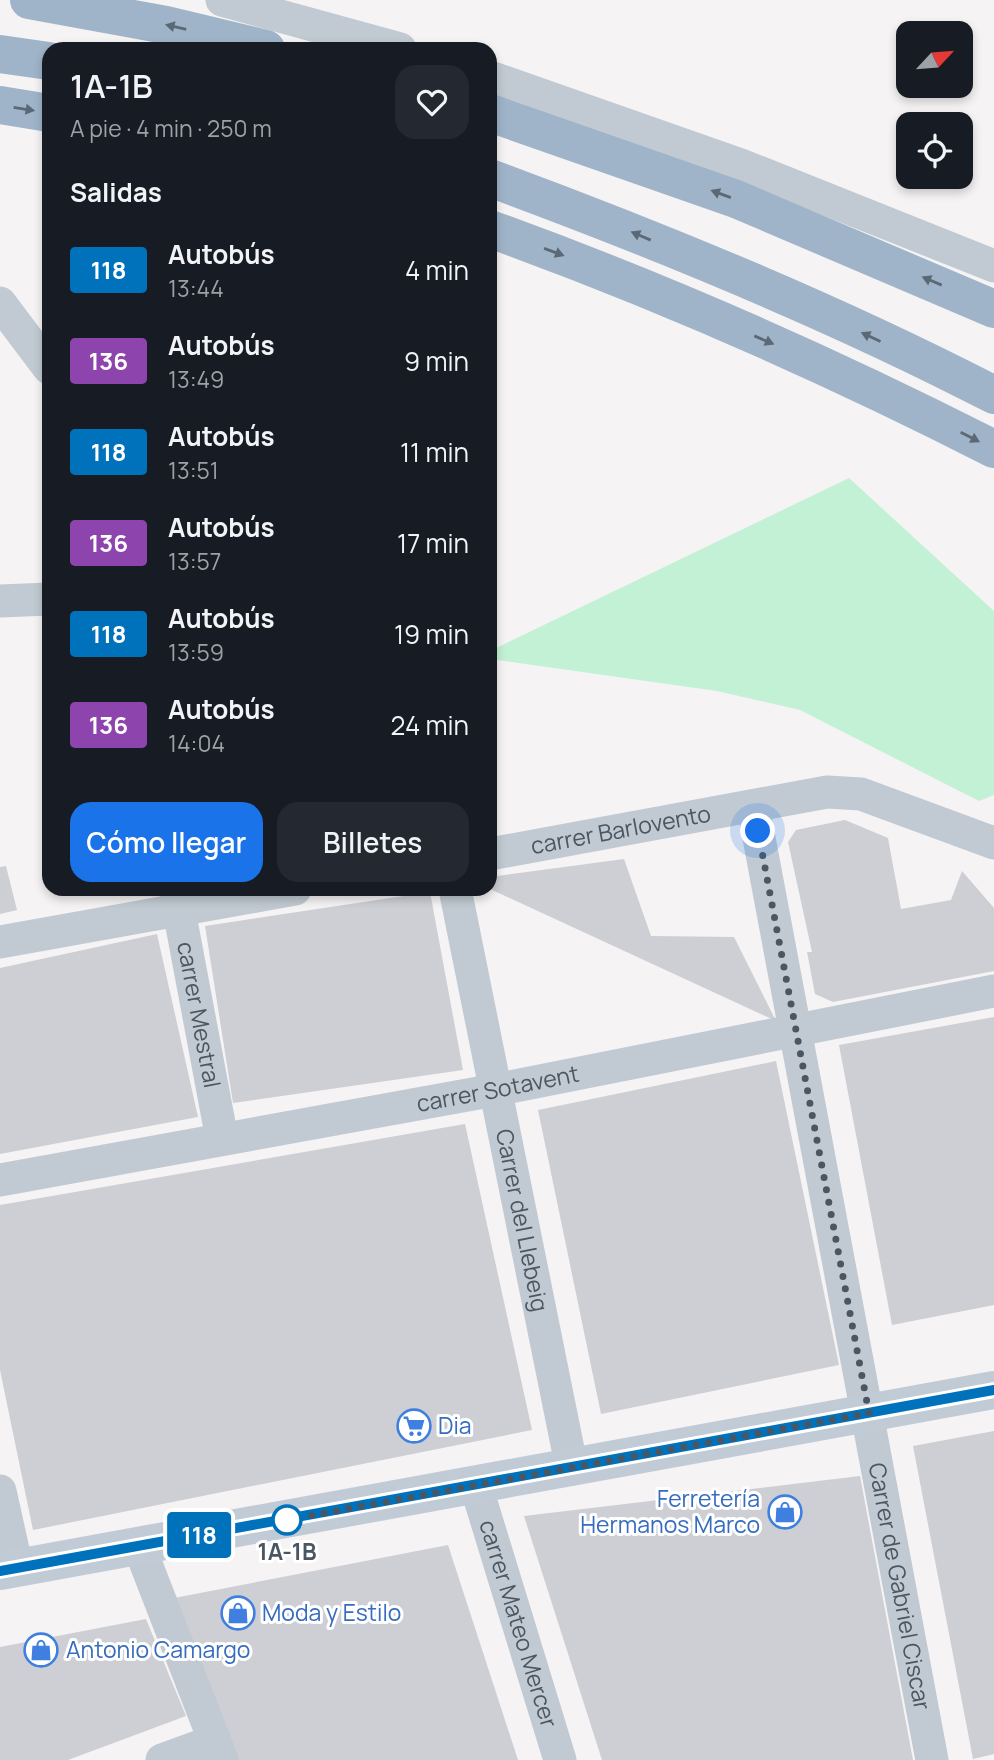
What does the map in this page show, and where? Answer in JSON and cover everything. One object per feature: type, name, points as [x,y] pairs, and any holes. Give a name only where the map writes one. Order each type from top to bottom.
[{"type":"highway","points":[[29,0],[166,25],[237,42]]},
{"type":"highway","points":[[0,54],[42,60]]},
{"type":"highway","points":[[0,105],[42,112]]},
{"type":"highway","points":[[497,115],[736,199],[994,309]]},
{"type":"highway","points":[[497,181],[599,218],[776,293],[994,394]]},
{"type":"highway","points":[[497,231],[594,266],[801,356],[994,449]]},
{"type":"main road","points":[[8,1569],[572,1469],[994,1390]]},
{"type":"street","points":[[222,0],[375,42]]},
{"type":"street","points":[[497,79],[741,165],[994,266]]},
{"type":"street","points":[[0,303],[42,359]]},
{"type":"street","points":[[0,601],[42,599]]},
{"type":"street","name":"carrer Barlovento","points":[[497,853],[827,792],[861,794],[994,843]]},
{"type":"street","name":"Carrer de Gabriel Ciscar","points":[[753,806],[932,1760]]},
{"type":"street","points":[[0,942],[177,900],[220,896]]},
{"type":"street","name":"Carrer del Llebeig","points":[[456,896],[572,1469]]},
{"type":"street","name":"carrer Mestral","points":[[177,900],[222,1139]]},
{"type":"street","name":"carrer Sotavent","points":[[0,1180],[495,1090],[994,991]]},
{"type":"street","name":"carrer Mateo Mercer","points":[[476,1486],[560,1760]]},
{"type":"street","points":[[0,1491],[8,1569]]},
{"type":"street","points":[[139,1546],[218,1750],[162,1760]]},
{"type":"green space","points":[[849,478],[994,611],[994,795],[979,801],[800,710],[717,691],[497,660],[497,648]]},
{"type":"building","points":[[845,820],[888,838],[901,909],[951,900],[962,871],[994,908],[994,971],[833,1002],[815,994],[807,952],[812,952],[788,842],[796,830]]},
{"type":"building","points":[[624,859],[651,936],[734,937],[776,1021],[497,892],[497,876]]},
{"type":"building","points":[[6,866],[17,910],[0,914],[0,867]]},
{"type":"building","points":[[404,896],[431,896],[463,1070],[233,1103],[205,926]]},
{"type":"building","points":[[157,934],[198,1117],[0,1154],[0,968]]},
{"type":"building","points":[[994,1017],[994,1305],[892,1325],[839,1045]]},
{"type":"building","points":[[776,1061],[839,1365],[601,1414],[538,1110]]},
{"type":"building","points":[[465,1124],[532,1430],[33,1530],[0,1370],[0,1205]]},
{"type":"building","points":[[994,1431],[994,1754],[973,1759],[913,1446]]},
{"type":"building","points":[[860,1476],[913,1760],[602,1760],[524,1516]]},
{"type":"building","points":[[448,1545],[518,1760],[234,1760],[169,1599]]},
{"type":"building","points":[[146,1619],[186,1716],[68,1760],[0,1760],[0,1647]]},
{"type":"bus line","name":"118","points":[[0,1571],[994,1390]]},
{"type":"place","name":"Dia","points":[[414,1426]]},
{"type":"place","name":"Ferretería Hermanos Marco","points":[[785,1512]]},
{"type":"place","name":"1A-1B","points":[[287,1520]]},
{"type":"place","name":"Moda y Estilo","points":[[238,1613]]},
{"type":"place","name":"Antonio Camargo","points":[[41,1650]]},
{"type":"route","points":[[287,1520],[869,1413],[758,831]]}]
